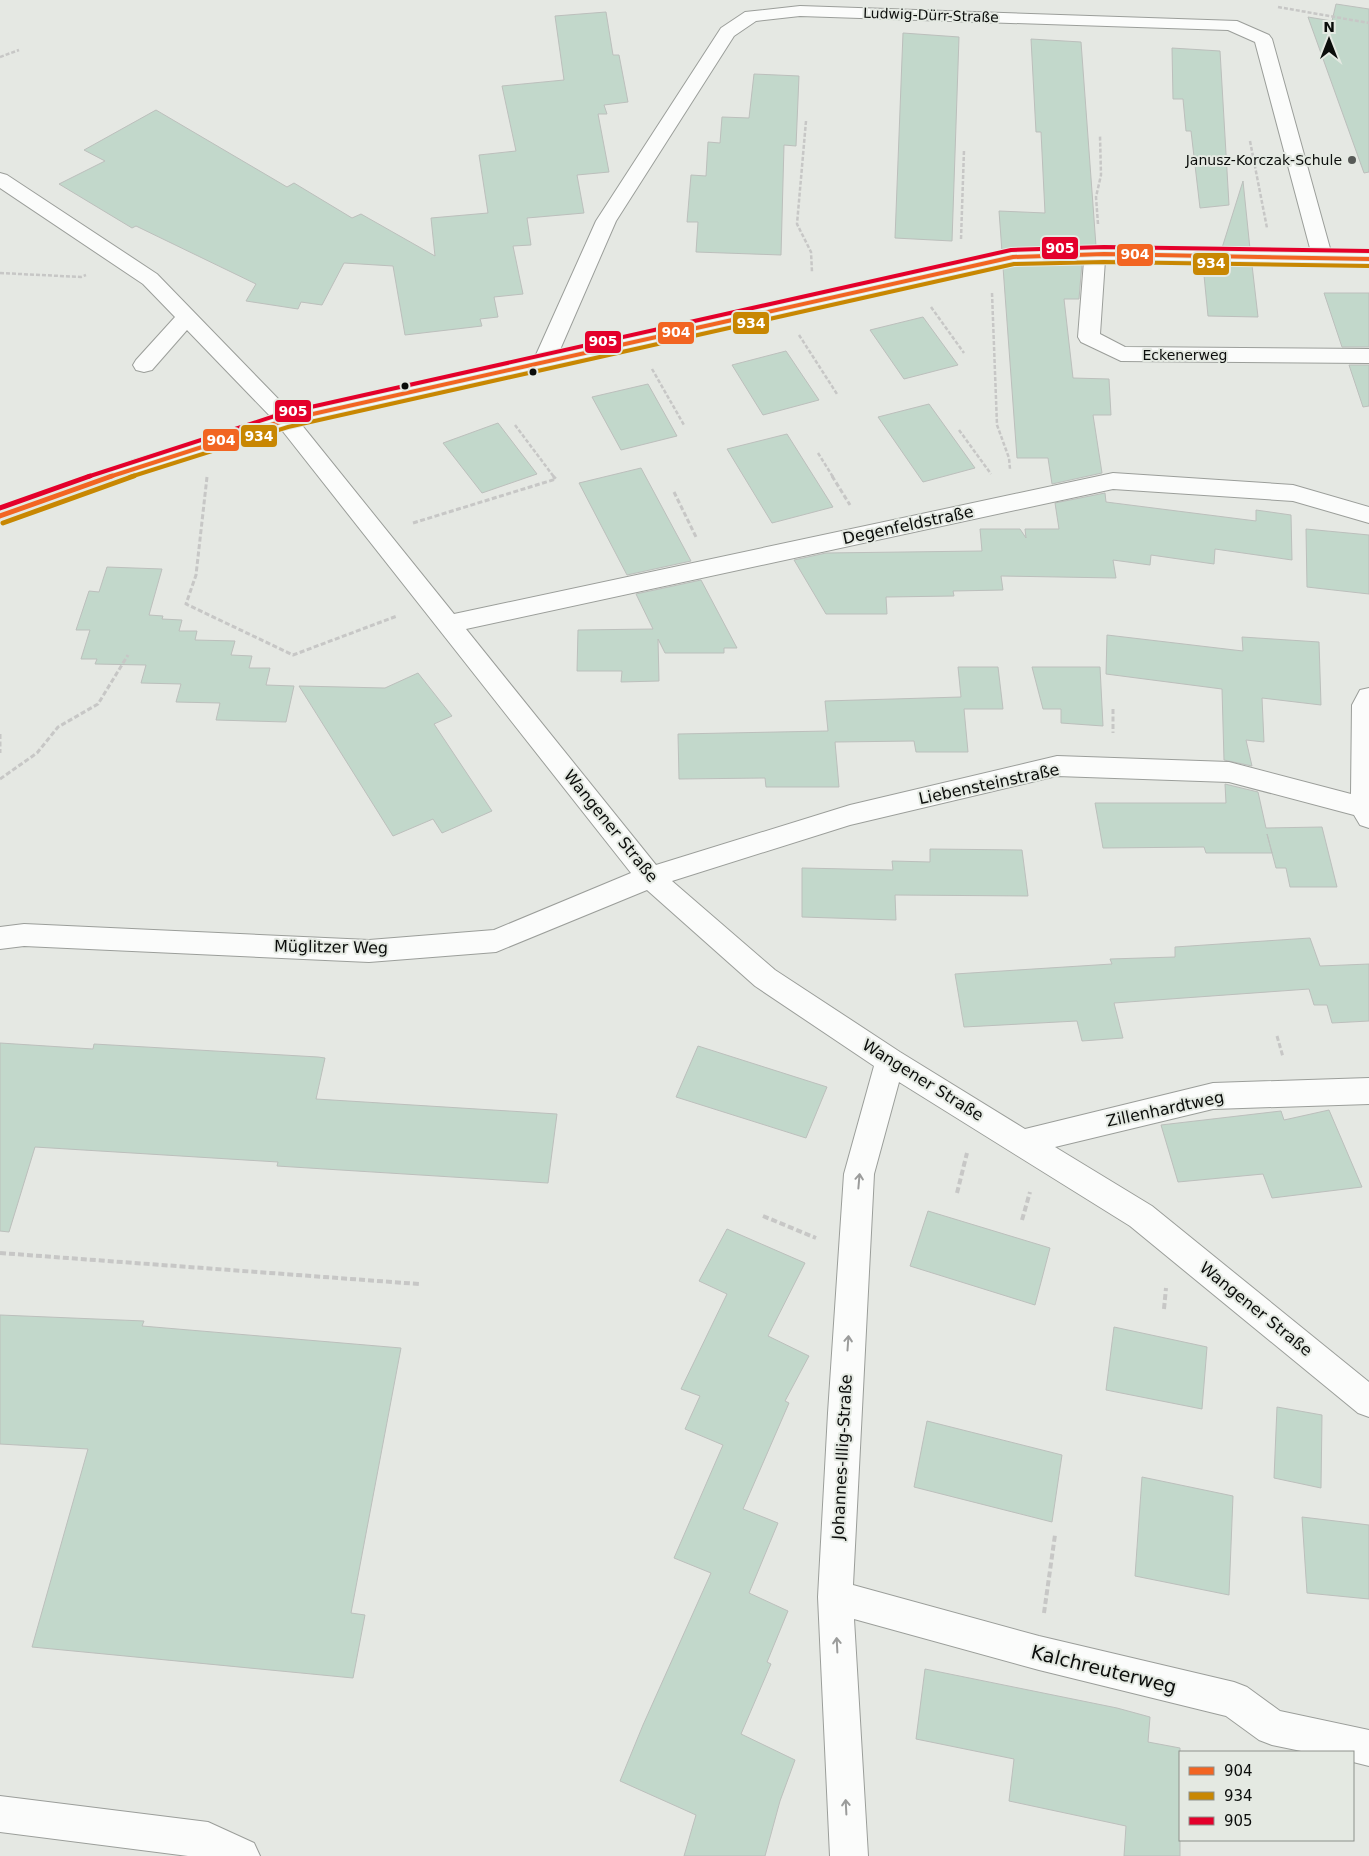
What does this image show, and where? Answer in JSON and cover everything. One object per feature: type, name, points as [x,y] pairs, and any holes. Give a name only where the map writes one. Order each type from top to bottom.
[{"type":"street","name":"Ludwig-Dürr-Straße","points":[[543,364],[606,221],[727,32],[751,16],[800,11],[1231,25],[1239,28],[1262,39],[1322,256]]},
{"type":"street","name":"Wangener Straße","points":[[0,179],[150,279],[286,420],[650,877],[765,978],[890,1061],[1141,1216],[1369,1402]]},
{"type":"street","points":[[0,516],[142,465],[286,420],[543,364],[1013,257],[1098,254],[1369,258]]},
{"type":"street","name":"Eckenerweg","points":[[1098,254],[1089,337],[1122,354],[1369,356]]},
{"type":"street","points":[[144,365],[187,317]]},
{"type":"street","name":"Degenfeldstraße","points":[[449,624],[1113,481],[1293,493],[1369,514]]},
{"type":"street","points":[[1366,813],[1365,705],[1369,697]]},
{"type":"street","name":"Liebensteinstraße","points":[[650,877],[850,815],[1057,766],[1229,772],[1366,813]]},
{"type":"street","name":"Müglitzer Weg","points":[[0,938],[24,935],[369,951],[496,941],[650,877]]},
{"type":"street","name":"Johannes-Illig-Straße","points":[[848,1856],[835,1597],[859,1174],[890,1061]]},
{"type":"street","name":"Zillenhardtweg","points":[[1024,1142],[1213,1096],[1369,1091]]},
{"type":"street","name":"Kalchreuterweg","points":[[835,1597],[1039,1653],[1234,1700],[1272,1727],[1369,1748]]},
{"type":"street","points":[[0,1814],[208,1840],[242,1856]]},
{"type":"path","points":[[1278,7],[1369,23]]},
{"type":"path","points":[[0,57],[19,50]]},
{"type":"path","points":[[806,121],[797,224],[811,252],[813,302]]},
{"type":"path","points":[[1098,254],[1096,196],[1101,174],[1100,136]]},
{"type":"path","points":[[1250,141],[1273,258]]},
{"type":"path","points":[[960,269],[964,150]]},
{"type":"path","points":[[0,273],[81,277],[122,260]]},
{"type":"path","points":[[990,262],[997,425],[1009,458],[1012,502]]},
{"type":"path","points":[[912,280],[964,353]]},
{"type":"path","points":[[782,310],[837,394]]},
{"type":"path","points":[[637,342],[684,425]]},
{"type":"path","points":[[376,534],[556,479],[515,425]]},
{"type":"path","points":[[959,430],[1012,502]]},
{"type":"path","points":[[210,444],[196,575],[186,604],[293,655],[432,603]]},
{"type":"path","points":[[818,453],[868,533]]},
{"type":"path","points":[[674,492],[711,567]]},
{"type":"path","points":[[0,779],[37,753],[58,726],[98,704],[128,655]]},
{"type":"path","points":[[0,734],[0,752]]},
{"type":"path","points":[[763,1216],[854,1253]]},
{"type":"path","points":[[0,1253],[419,1284]]},
{"type":"path","points":[[1039,1653],[1055,1535]]},
{"type":"building","points":[[1336,4],[1369,9],[1369,172],[1364,173],[1308,17],[1332,21]]},
{"type":"building","points":[[606,12],[613,55],[619,55],[628,102],[604,105],[607,114],[598,114],[609,172],[577,175],[584,213],[527,218],[531,245],[513,246],[523,294],[494,297],[498,317],[480,319],[482,326],[405,335],[393,266],[344,263],[322,305],[301,302],[298,309],[246,301],[256,284],[136,226],[132,228],[59,184],[105,161],[84,150],[156,110],[287,187],[294,183],[352,218],[361,214],[435,256],[431,218],[488,213],[479,155],[516,151],[502,86],[564,80],[555,16]]},
{"type":"building","points":[[903,33],[959,37],[952,241],[895,238]]},
{"type":"building","points":[[1031,39],[1081,42],[1096,246],[1013,249],[1002,252],[999,211],[1045,213],[1041,132],[1036,132]]},
{"type":"building","points":[[1172,48],[1220,51],[1229,205],[1200,208],[1191,131],[1186,131],[1183,99],[1173,99]]},
{"type":"building","points":[[754,74],[799,76],[796,146],[784,145],[781,255],[696,252],[698,222],[687,222],[691,175],[706,176],[708,142],[720,143],[722,117],[749,118]]},
{"type":"building","points":[[1243,181],[1250,249],[1222,248]]},
{"type":"building","points":[[1082,263],[1079,299],[1064,299],[1073,378],[1109,379],[1111,415],[1093,415],[1102,473],[1052,484],[1048,458],[1017,458],[1003,267]]},
{"type":"building","points":[[1217,264],[1252,265],[1258,317],[1208,316],[1203,265],[1216,267]]},
{"type":"building","points":[[1324,293],[1369,293],[1369,347],[1342,347]]},
{"type":"building","points":[[923,317],[958,365],[904,379],[870,330]]},
{"type":"building","points":[[786,351],[819,400],[763,415],[732,365]]},
{"type":"building","points":[[1349,365],[1369,365],[1369,406],[1363,407]]},
{"type":"building","points":[[648,384],[677,436],[621,450],[592,397]]},
{"type":"building","points":[[929,404],[975,468],[923,482],[878,417]]},
{"type":"building","points":[[498,423],[537,474],[482,493],[443,443]]},
{"type":"building","points":[[787,434],[833,507],[772,523],[727,449]]},
{"type":"building","points":[[641,468],[691,561],[627,575],[579,483]]},
{"type":"building","points":[[1105,493],[1106,502],[1256,521],[1256,510],[1291,515],[1292,560],[1215,549],[1214,564],[1151,555],[1150,565],[1113,560],[1116,578],[1001,576],[1003,590],[953,591],[954,596],[886,597],[887,614],[826,614],[794,560],[826,553],[982,551],[980,529],[1020,529],[1026,538],[1025,529],[1059,529],[1055,503]]},
{"type":"building","points":[[1306,529],[1369,535],[1369,594],[1307,587]]},
{"type":"building","points":[[107,567],[162,569],[149,615],[163,616],[162,619],[182,620],[179,631],[197,631],[195,640],[235,641],[231,655],[252,656],[249,668],[270,668],[266,685],[294,686],[286,722],[216,720],[220,703],[176,702],[181,684],[141,683],[146,665],[95,664],[97,659],[81,659],[90,630],[76,630],[89,591],[99,592]]},
{"type":"building","points":[[701,580],[737,648],[724,648],[724,653],[665,653],[658,639],[659,681],[621,682],[622,671],[577,671],[578,630],[653,629],[636,594]]},
{"type":"building","points":[[1107,635],[1243,651],[1242,637],[1319,642],[1321,705],[1262,698],[1264,742],[1246,740],[1252,766],[1224,760],[1222,689],[1106,674]]},
{"type":"building","points":[[958,667],[998,667],[1003,709],[964,709],[968,752],[916,752],[914,741],[835,742],[839,787],[766,787],[765,778],[679,779],[678,734],[828,731],[825,701],[961,697]]},
{"type":"building","points":[[1032,667],[1100,667],[1103,726],[1061,723],[1061,709],[1043,709]]},
{"type":"building","points":[[418,673],[452,716],[434,724],[492,811],[442,833],[433,819],[393,836],[299,686],[385,688]]},
{"type":"building","points":[[1225,784],[1258,792],[1266,828],[1322,827],[1337,887],[1290,887],[1286,868],[1276,868],[1267,834],[1272,853],[1206,853],[1204,847],[1103,848],[1095,803],[1226,803]]},
{"type":"building","points":[[930,849],[1022,850],[1028,896],[895,895],[896,920],[802,917],[802,868],[893,870],[892,861],[930,862]]},
{"type":"building","points":[[1310,938],[1320,966],[1369,964],[1369,1021],[1332,1023],[1327,1005],[1314,1005],[1309,989],[1114,1003],[1123,1038],[1082,1041],[1077,1021],[964,1027],[955,974],[1112,964],[1110,959],[1175,957],[1175,947]]},
{"type":"building","points":[[0,1043],[93,1049],[94,1044],[318,1057],[325,1058],[316,1099],[557,1114],[548,1183],[277,1166],[278,1162],[35,1147],[9,1232],[0,1231]]},
{"type":"building","points":[[698,1046],[827,1087],[806,1138],[676,1097]]},
{"type":"building","points":[[1329,1110],[1362,1187],[1272,1198],[1263,1174],[1178,1182],[1161,1125],[1281,1111],[1284,1120]]},
{"type":"building","points":[[928,1211],[1050,1248],[1035,1305],[910,1266]]},
{"type":"building","points":[[727,1229],[805,1263],[768,1336],[809,1356],[785,1401],[789,1403],[743,1509],[778,1523],[749,1593],[788,1611],[767,1662],[771,1664],[741,1734],[795,1760],[780,1801],[765,1856],[684,1856],[696,1815],[620,1781],[711,1573],[674,1558],[723,1445],[685,1429],[700,1396],[681,1389],[727,1294],[699,1281]]},
{"type":"building","points":[[0,1315],[144,1321],[142,1326],[401,1348],[351,1613],[365,1615],[353,1678],[32,1647],[88,1449],[0,1444]]},
{"type":"building","points":[[1114,1327],[1207,1347],[1202,1409],[1106,1390]]},
{"type":"building","points":[[1277,1407],[1322,1415],[1321,1488],[1274,1478]]},
{"type":"building","points":[[927,1421],[1062,1455],[1052,1522],[914,1487]]},
{"type":"building","points":[[1142,1477],[1233,1496],[1229,1595],[1135,1576]]},
{"type":"building","points":[[1302,1517],[1369,1525],[1369,1599],[1307,1593]]},
{"type":"building","points":[[925,1669],[1117,1708],[1150,1717],[1148,1742],[1180,1748],[1180,1856],[1124,1856],[1126,1826],[1009,1801],[1014,1759],[916,1739]]},
{"type":"transit line","name":"905","points":[[0,508],[140,458],[284,413],[1011,250],[1104,247],[1369,251]]},
{"type":"transit line","name":"904","points":[[0,516],[142,465],[286,420],[1013,257],[1104,254],[1369,259]]},
{"type":"transit line","name":"934","points":[[3,523],[144,472],[288,427],[1014,264],[1104,262],[1369,266]]},
{"type":"place","name":"Janusz-Korczak-Schule","points":[[1352,160]]}]
